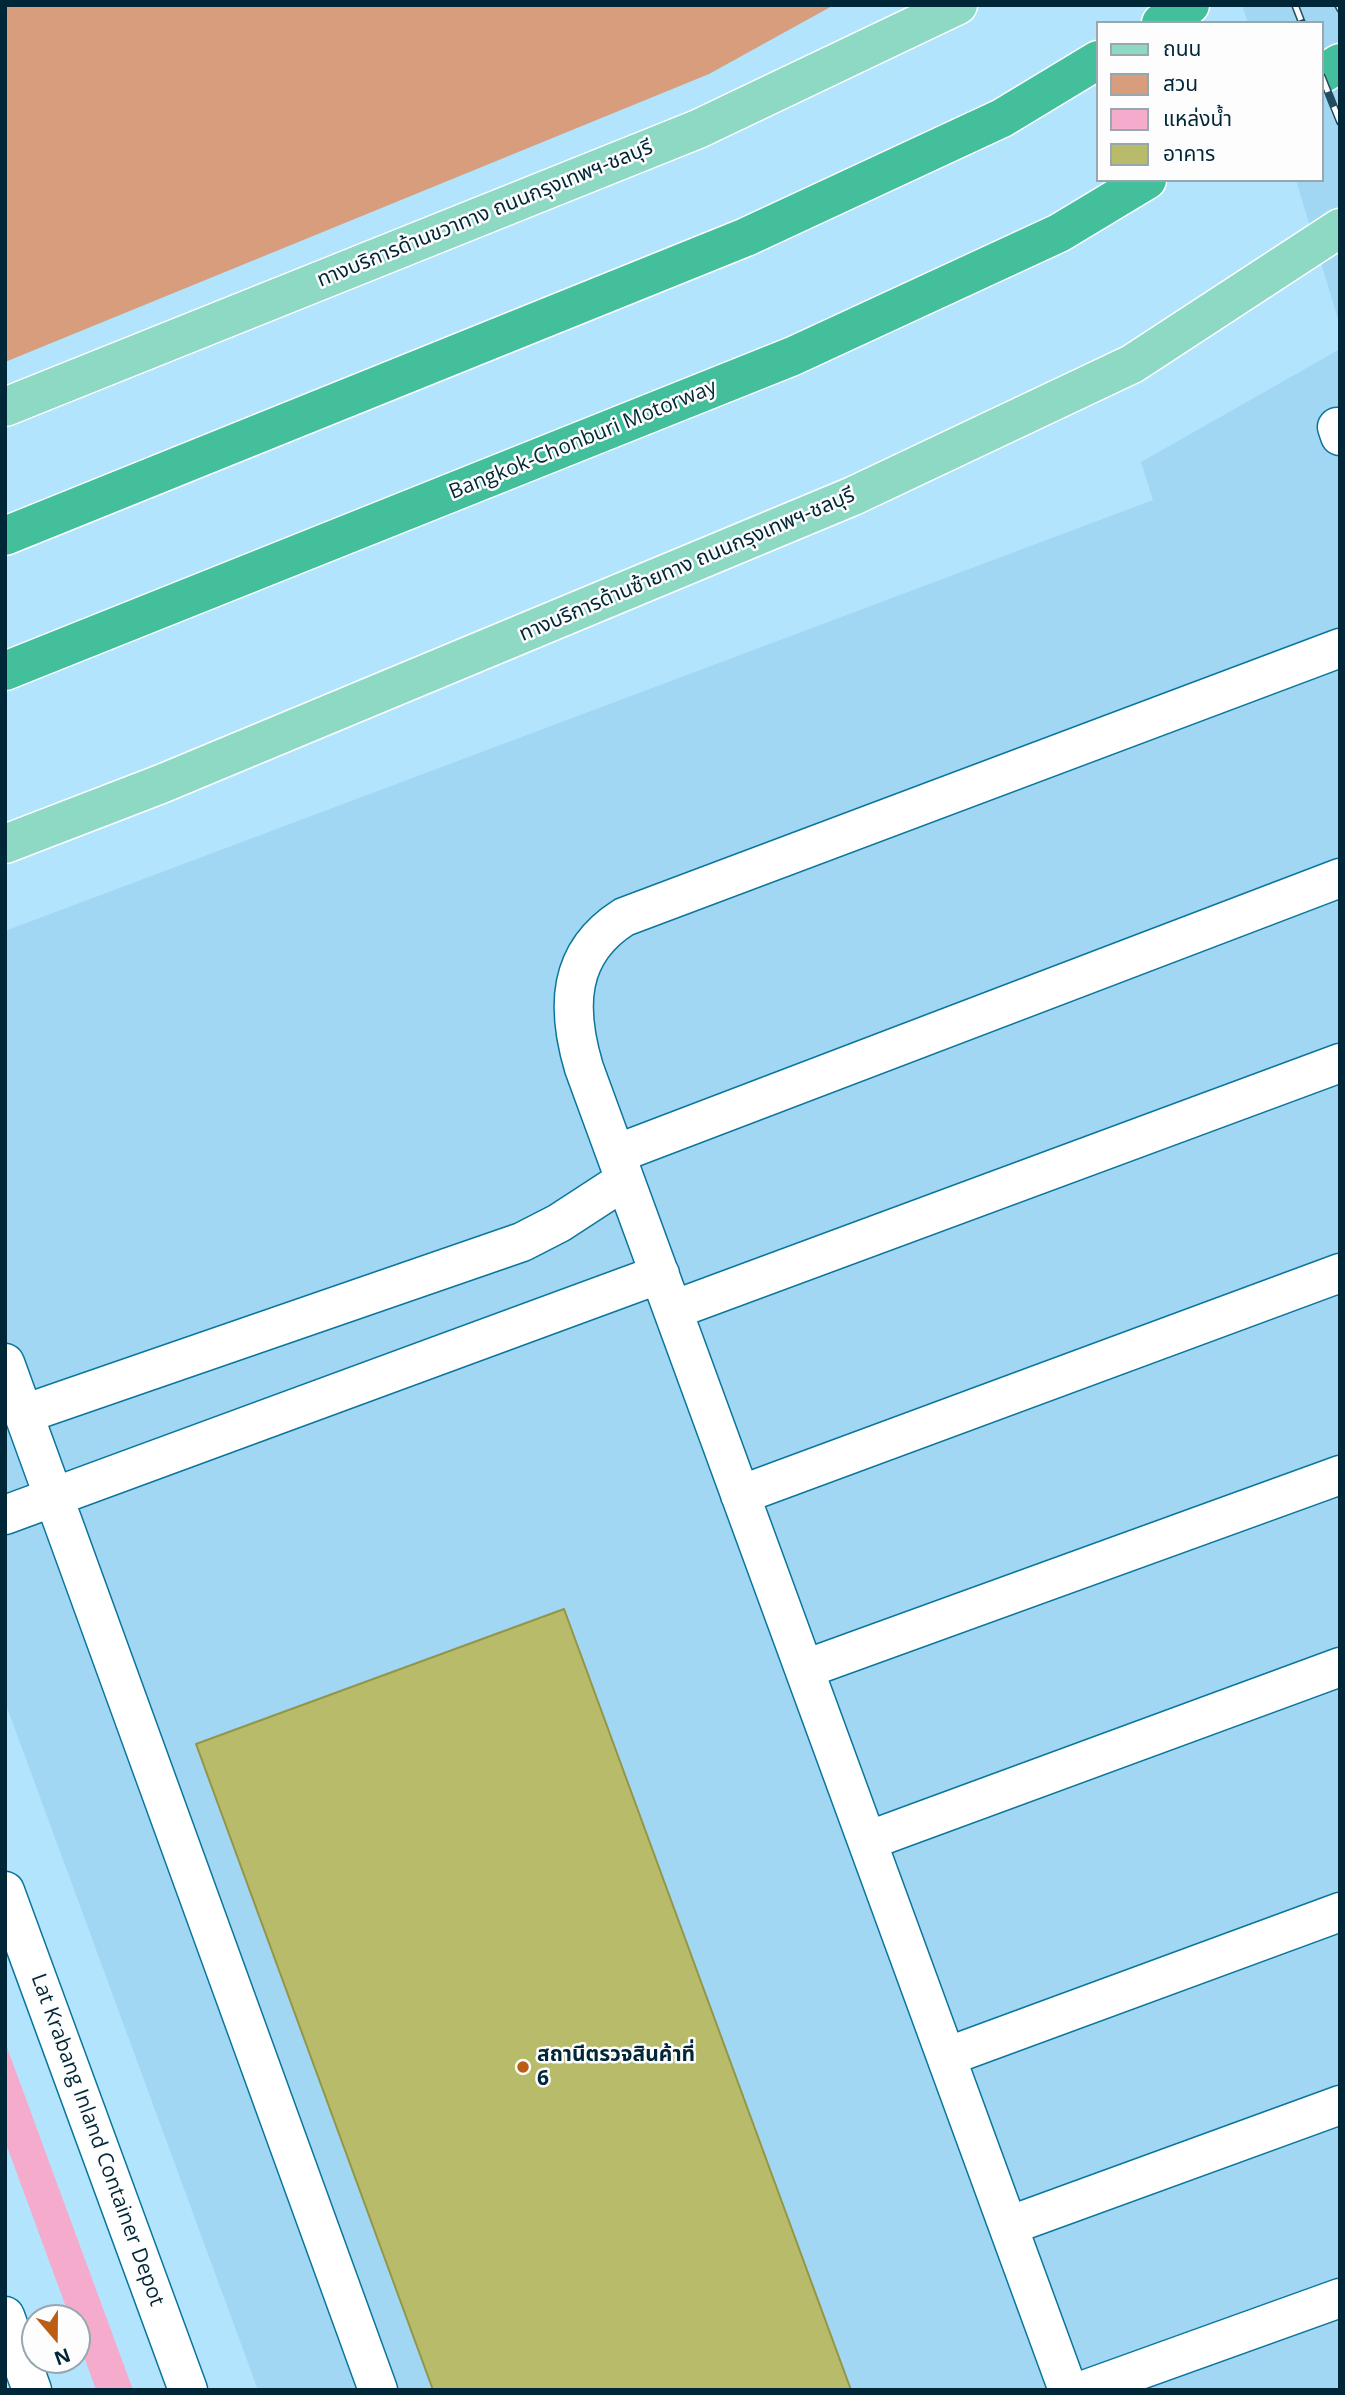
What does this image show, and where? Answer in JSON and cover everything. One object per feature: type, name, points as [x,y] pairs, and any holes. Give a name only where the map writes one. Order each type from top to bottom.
[{"type":"highway","points":[[1164,21],[1190,5]]},
{"type":"highway","points":[[5,536],[746,237],[1002,118],[1096,61]]},
{"type":"highway","points":[[1324,73],[1340,63]]},
{"type":"highway","name":"Bangkok-Chonburi Motorway","points":[[5,671],[793,356],[1059,233],[1144,182]]},
{"type":"main road","name":"ทางบริการด้านขวาทาง ถนนกรุงเทพฯ-ชลบุรี","points":[[13,404],[698,129],[958,5]]},
{"type":"main road","name":"ทางบริการด้านซ้ายทาง ถนนกรุงเทพฯ-ชลบุรี","points":[[5,845],[161,784],[853,496],[1132,363],[1340,228]]},
{"type":"street","points":[[1068,2390],[584,1068],[574,1030],[574,1008],[582,966],[589,946],[604,930],[624,917],[1340,648]]},
{"type":"street","points":[[24,1414],[522,1242],[559,1223],[620,1167],[1340,878]]},
{"type":"street","points":[[673,1310],[1340,1063]]},
{"type":"street","points":[[740,1495],[1340,1273]]},
{"type":"street","points":[[5,1515],[660,1274]]},
{"type":"street","points":[[5,1363],[378,2390]]},
{"type":"street","points":[[805,1669],[1340,1475]]},
{"type":"street","points":[[867,1841],[1340,1667]]},
{"type":"street","name":"Lat Krabang Inland Container Depot","points":[[5,1891],[188,2390]]},
{"type":"street","points":[[946,2057],[1340,1912]]},
{"type":"street","points":[[1008,2226],[1340,2105]]},
{"type":"street","points":[[1084,2390],[1340,2298]]},
{"type":"street","points":[[5,2316],[32,2390]]},
{"type":"shaded area","points":[[1242,5],[1340,5],[1340,326],[1297,182],[1324,182],[1324,21],[1247,21]]},
{"type":"shaded area","points":[[1340,349],[1340,2390],[258,2390],[5,1702],[5,931],[1153,500],[1141,462]]},
{"type":"green space","points":[[5,5],[834,5],[709,74],[5,362]]},
{"type":"water","points":[[5,2042],[133,2390],[96,2390],[90,2374],[91,2304],[65,2304],[5,2141]]},
{"type":"building","name":"สถานีตรวจสินค้าที่ 6","points":[[564,1609],[851,2390],[433,2390],[196,1744]]},
{"type":"railway","points":[[1295,5],[1301,21]]},
{"type":"railway","points":[[1338,5],[1340,9]]},
{"type":"railway","points":[[1324,82],[1340,122]]},
{"type":"place","name":"สถานีตรวจสินค้าที่ 6","points":[[523,2067]]}]
